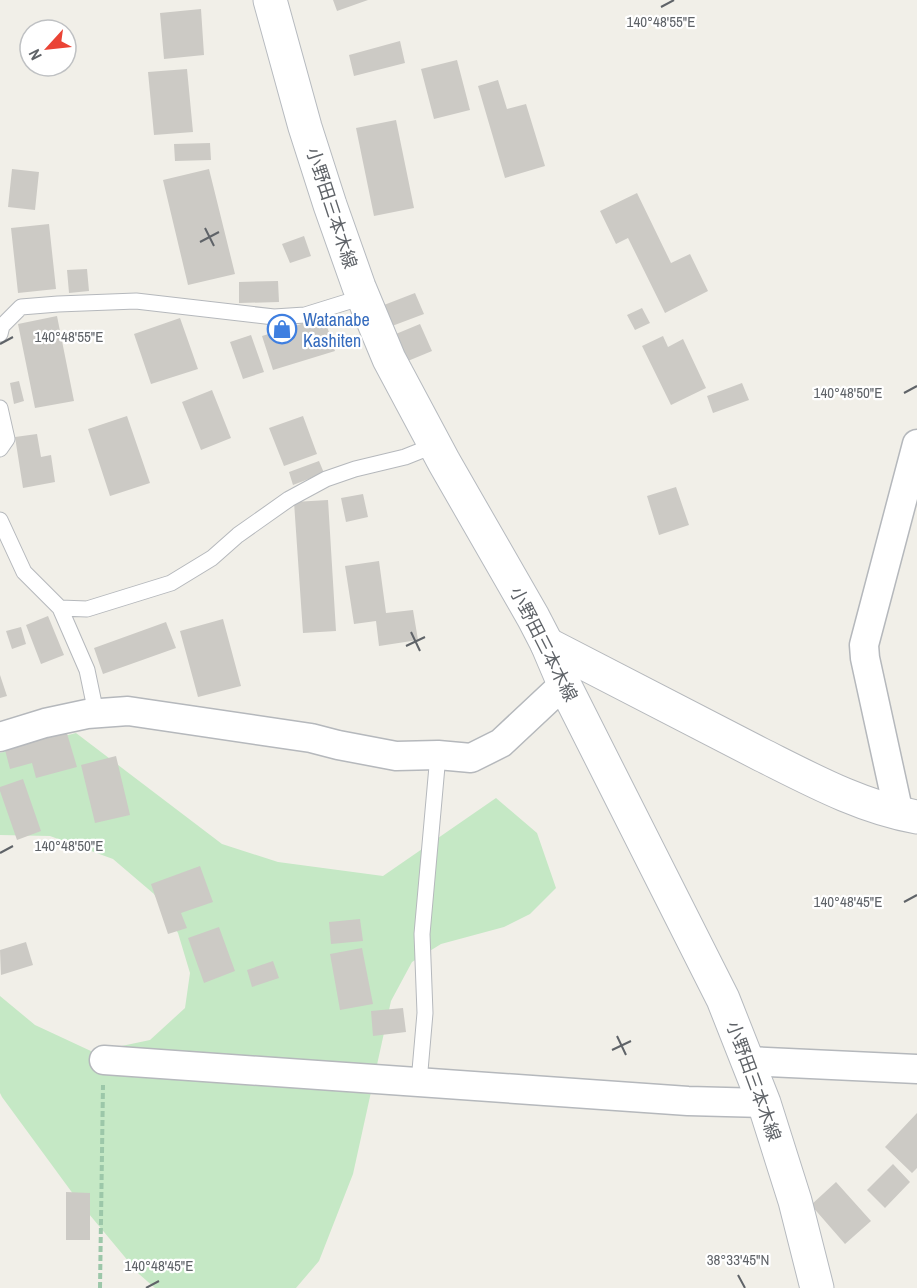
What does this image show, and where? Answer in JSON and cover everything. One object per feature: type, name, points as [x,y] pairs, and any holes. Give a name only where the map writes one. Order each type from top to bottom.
[{"type":"main road","name":"小野田三本木線","points":[[270,0],[305,127],[330,205],[363,297],[389,359],[533,617],[564,684],[723,999],[764,1103],[795,1201],[818,1288]]},
{"type":"main road","points":[[547,644],[817,782],[870,805],[908,816]]},
{"type":"street","points":[[908,816],[865,658],[864,645],[917,444]]},
{"type":"street","points":[[0,737],[45,723],[96,713],[128,711],[311,738],[396,756],[438,755],[471,758],[501,743],[564,684]]},
{"type":"street","points":[[104,1060],[688,1101],[764,1103]]},
{"type":"street","points":[[748,1061],[917,1069]]},
{"type":"lane","points":[[0,334],[2,326],[21,307],[136,301],[274,317],[305,315],[363,297]]},
{"type":"lane","points":[[0,408],[7,439],[0,449]]},
{"type":"lane","points":[[60,608],[87,609],[171,583],[212,558],[238,535],[289,499],[316,484],[355,469],[405,457],[435,445]]},
{"type":"lane","points":[[0,520],[24,572],[60,608],[87,670],[96,713]]},
{"type":"lane","points":[[419,1082],[425,1013],[422,934],[438,755]]},
{"type":"path","points":[[100,1288],[104,1060]]},
{"type":"green space","points":[[76,733],[222,844],[278,862],[383,876],[496,798],[537,833],[556,888],[530,914],[504,927],[441,944],[412,962],[391,1001],[353,1174],[319,1261],[296,1288],[155,1288],[139,1274],[79,1202],[0,1093],[0,996],[35,1025],[93,1052],[150,1040],[185,1008],[190,973],[178,933],[154,894],[113,859],[50,836],[0,835],[0,753]]},
{"type":"building","points":[[333,0],[368,0],[337,11]]},
{"type":"building","points":[[201,9],[204,55],[164,59],[160,13]]},
{"type":"building","points":[[400,41],[405,63],[354,76],[349,55]]},
{"type":"building","points":[[457,60],[470,110],[434,119],[421,69]]},
{"type":"building","points":[[187,69],[193,132],[154,135],[148,72]]},
{"type":"building","points":[[498,80],[507,109],[526,104],[545,166],[505,178],[478,86]]},
{"type":"building","points":[[396,120],[414,208],[374,216],[356,128]]},
{"type":"building","points":[[210,143],[211,160],[175,161],[174,144]]},
{"type":"building","points":[[12,169],[39,172],[35,210],[8,207]]},
{"type":"building","points":[[209,169],[235,274],[188,285],[163,180]]},
{"type":"building","points":[[637,193],[671,263],[690,254],[708,291],[665,313],[628,238],[616,244],[600,211]]},
{"type":"building","points":[[49,224],[56,289],[18,293],[11,228]]},
{"type":"building","points":[[304,236],[311,256],[290,263],[282,244]]},
{"type":"building","points":[[87,269],[89,291],[69,293],[67,270]]},
{"type":"building","points":[[278,281],[279,302],[239,303],[239,282]]},
{"type":"building","points":[[415,293],[424,314],[392,326],[384,305]]},
{"type":"building","points":[[642,308],[650,323],[635,330],[627,315]]},
{"type":"building","points":[[57,316],[74,401],[35,408],[18,324]]},
{"type":"building","points":[[324,317],[335,351],[273,370],[262,336]]},
{"type":"building","points":[[180,318],[198,369],[151,384],[134,334]]},
{"type":"building","points":[[420,324],[432,351],[403,363],[391,336]]},
{"type":"building","points":[[251,335],[264,372],[243,379],[230,342]]},
{"type":"building","points":[[663,336],[668,347],[683,339],[706,388],[671,405],[642,346]]},
{"type":"building","points":[[19,381],[24,401],[14,404],[10,383]]},
{"type":"building","points":[[742,383],[749,400],[713,413],[707,396]]},
{"type":"building","points":[[212,390],[231,438],[201,450],[182,402]]},
{"type":"building","points":[[127,416],[150,483],[110,496],[88,429]]},
{"type":"building","points":[[303,416],[317,454],[284,466],[269,428]]},
{"type":"building","points":[[37,434],[41,457],[51,455],[55,482],[23,488],[15,437]]},
{"type":"building","points":[[319,461],[324,473],[293,485],[289,472]]},
{"type":"building","points":[[676,487],[689,525],[659,535],[647,496]]},
{"type":"building","points":[[363,494],[368,517],[346,522],[341,498]]},
{"type":"building","points":[[328,500],[336,631],[303,633],[294,502]]},
{"type":"building","points":[[379,561],[386,613],[413,610],[418,640],[379,646],[376,621],[354,624],[345,566]]},
{"type":"building","points":[[48,616],[64,655],[41,664],[26,625]]},
{"type":"building","points":[[223,619],[241,686],[198,697],[180,631]]},
{"type":"building","points":[[166,622],[176,648],[103,674],[94,648]]},
{"type":"building","points":[[21,627],[26,644],[12,649],[6,631]]},
{"type":"building","points":[[0,675],[7,696],[0,698]]},
{"type":"building","points":[[66,730],[77,767],[36,778],[32,763],[10,769],[4,746]]},
{"type":"building","points":[[116,756],[130,815],[95,823],[81,765]]},
{"type":"building","points":[[23,779],[41,831],[17,840],[0,787]]},
{"type":"building","points":[[200,866],[213,902],[181,913],[187,928],[168,934],[151,884]]},
{"type":"building","points":[[360,919],[363,941],[331,944],[329,922]]},
{"type":"building","points":[[219,927],[235,971],[204,983],[188,938]]},
{"type":"building","points":[[26,942],[33,965],[1,975],[0,950]]},
{"type":"building","points":[[362,948],[373,1004],[340,1010],[330,954]]},
{"type":"building","points":[[273,961],[279,978],[252,987],[247,970]]},
{"type":"building","points":[[403,1008],[406,1032],[373,1036],[371,1011]]},
{"type":"building","points":[[917,1113],[917,1168],[912,1173],[885,1147]]},
{"type":"building","points":[[893,1164],[910,1182],[885,1208],[867,1190]]},
{"type":"building","points":[[836,1182],[871,1221],[845,1244],[811,1205]]},
{"type":"building","points":[[66,1192],[90,1193],[90,1240],[66,1240]]},
{"type":"place","name":"Watanabe Kashiten","points":[[282,329]]}]
